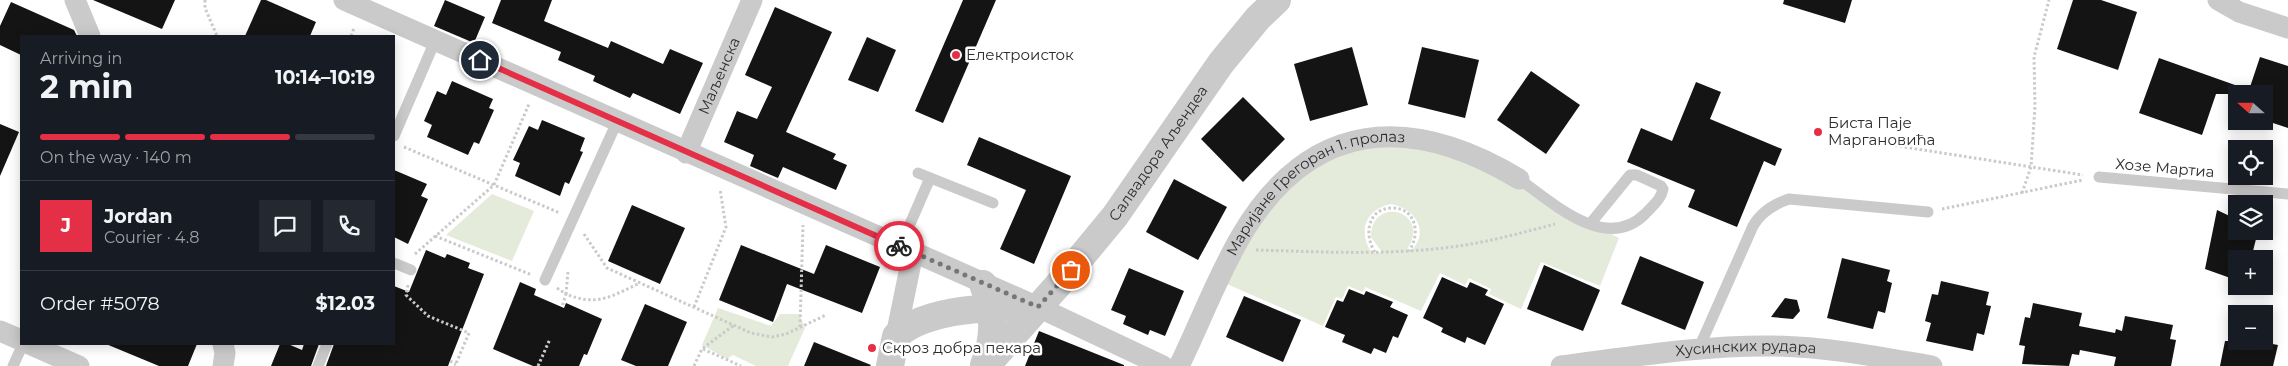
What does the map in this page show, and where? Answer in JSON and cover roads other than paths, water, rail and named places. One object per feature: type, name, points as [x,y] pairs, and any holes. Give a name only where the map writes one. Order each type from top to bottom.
[{"type":"street","points":[[75,0],[90,35]]},
{"type":"street","name":"Маљенска","points":[[686,153],[752,0]]},
{"type":"street","name":"Салвадора Аљендеа","points":[[984,366],[1038,307],[1115,216],[1221,63],[1258,18],[1278,0]]},
{"type":"street","points":[[2218,0],[2240,12],[2288,28]]},
{"type":"street","points":[[347,1],[906,250],[987,295],[1038,307],[1163,366]]},
{"type":"street","name":"Маријане Грегоран 1. пролаз","points":[[1179,366],[1234,250],[1253,218],[1291,173],[1318,155],[1353,142],[1392,136],[1435,142],[1493,164],[1519,179]]},
{"type":"street","points":[[890,366],[896,336],[906,250]]},
{"type":"street","points":[[896,336],[915,323],[956,312],[987,295]]},
{"type":"street","points":[[984,366],[993,338],[994,324],[987,295]]},
{"type":"street","points":[[956,312],[974,326],[980,339],[984,366]]},
{"type":"street","points":[[0,331],[20,340]]},
{"type":"street","points":[[32,345],[79,366]]},
{"type":"street","name":"Хусинских рудара","points":[[1561,366],[1695,357],[1774,346],[1824,349],[1932,366]]},
{"type":"lane","points":[[395,134],[435,40]]},
{"type":"lane","points":[[545,280],[617,122]]},
{"type":"lane","points":[[918,173],[993,203]]},
{"type":"lane","points":[[1519,179],[1577,218],[1590,224],[1606,230],[1616,230],[1637,222],[1660,199],[1662,195],[1661,186],[1637,175],[1630,175],[1590,224]]},
{"type":"lane","name":"Хозе Мартиа","points":[[2099,177],[2288,194]]},
{"type":"lane","points":[[906,250],[930,178]]},
{"type":"lane","points":[[1695,357],[1752,226],[1759,216],[1779,202],[1790,199],[1928,212]]},
{"type":"lane","points":[[13,366],[23,345]]},
{"type":"lane","points":[[318,366],[327,345]]},
{"type":"place","name":"Електроисток","points":[[956,55]]},
{"type":"place","name":"Биста Паје Маргановића","points":[[1818,132]]},
{"type":"place","name":"Скроз добра пекара","points":[[872,348]]}]
